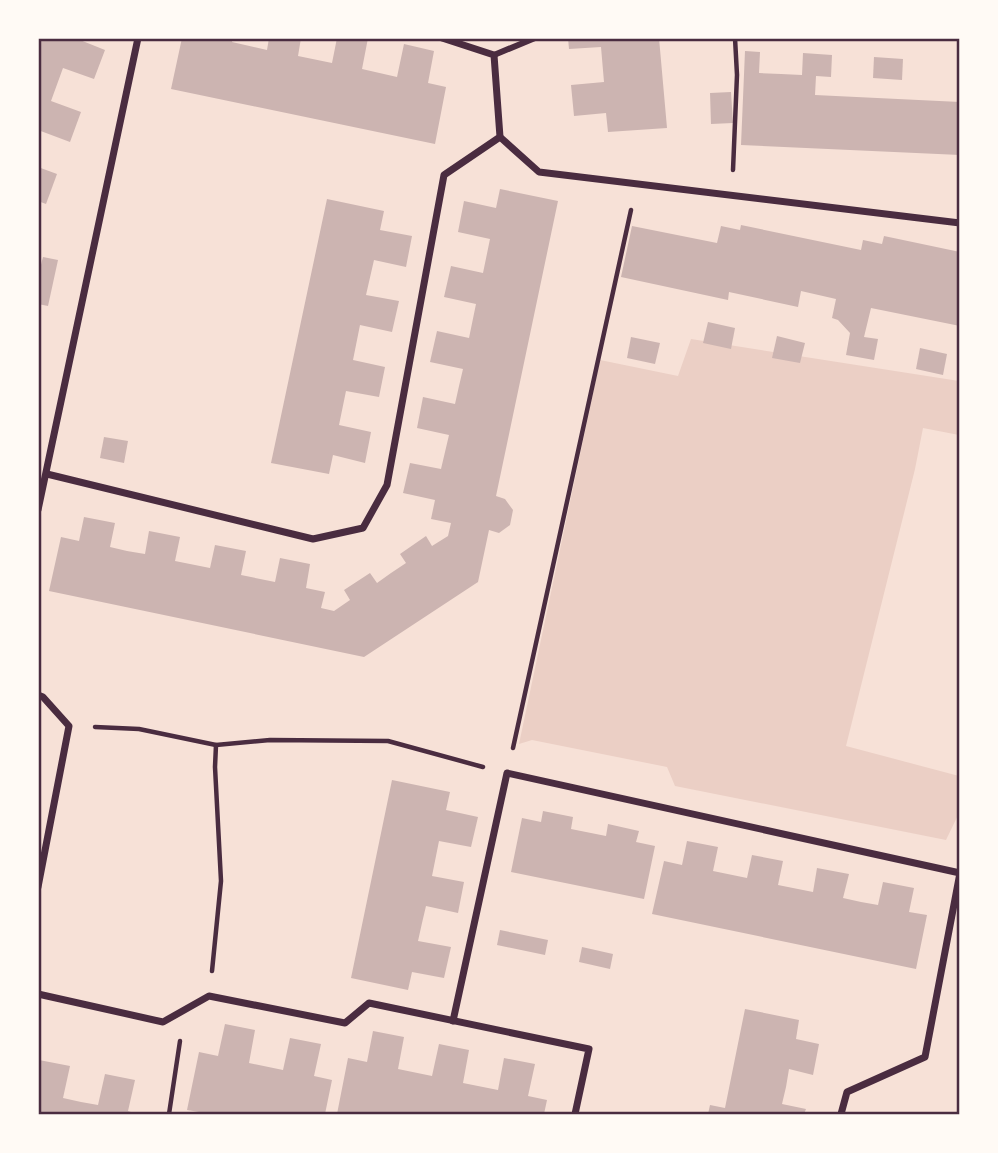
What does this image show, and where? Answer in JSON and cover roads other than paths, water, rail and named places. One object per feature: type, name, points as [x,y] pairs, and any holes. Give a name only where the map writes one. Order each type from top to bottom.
[{"type":"street","points":[[38,510],[138,38]]},
{"type":"street","points":[[442,38],[494,55],[535,38]]},
{"type":"street","points":[[494,55],[500,136],[539,172],[960,223]]},
{"type":"street","points":[[47,474],[313,539],[363,528],[387,485],[444,175],[500,136]]},
{"type":"street","points":[[38,695],[43,696],[69,726],[38,887]]},
{"type":"street","points":[[453,1021],[507,773],[960,873],[925,1058],[847,1092],[841,1115]]},
{"type":"street","points":[[38,994],[163,1022],[209,996],[345,1023],[369,1003],[589,1049],[575,1115]]}]
